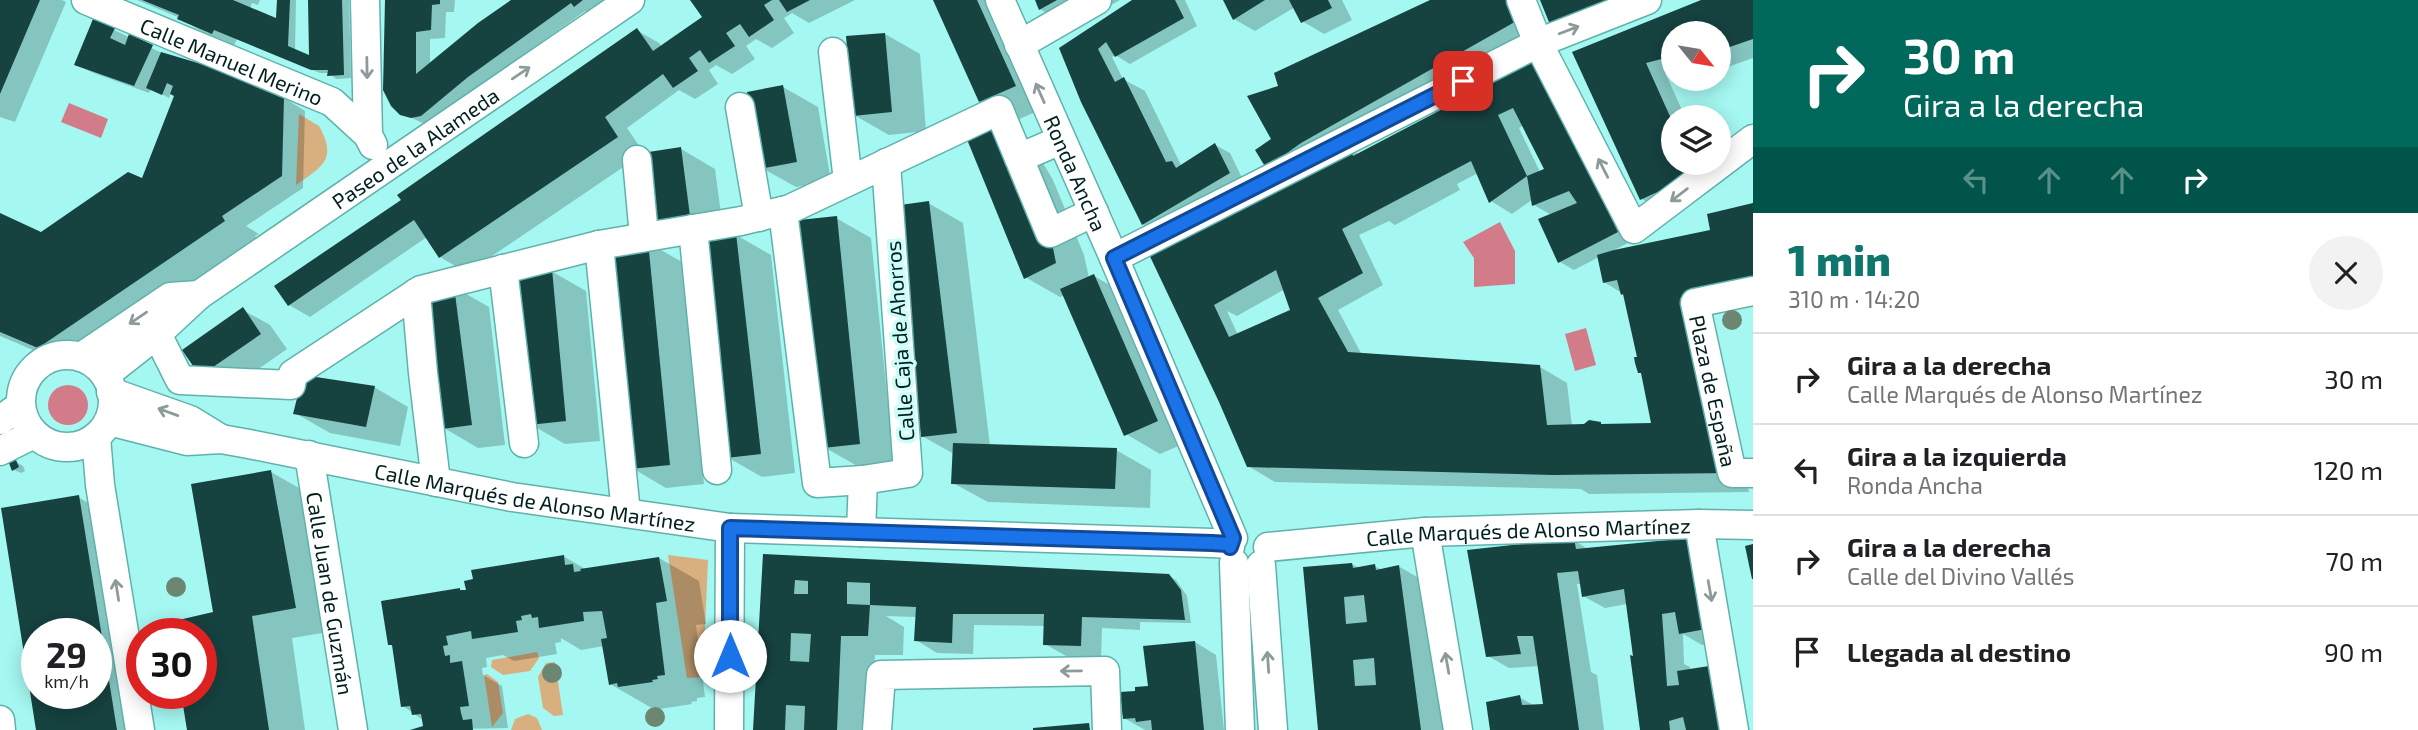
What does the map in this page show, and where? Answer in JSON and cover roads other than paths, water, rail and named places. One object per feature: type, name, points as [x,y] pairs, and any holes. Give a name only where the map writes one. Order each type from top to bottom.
[{"type":"street","name":"Calle Manuel Merino","points":[[86,0],[332,102],[368,135]]},
{"type":"street","points":[[365,0],[368,135],[383,167]]},
{"type":"street","name":"Paseo de la Alameda","points":[[108,384],[199,295],[630,0]]},
{"type":"street","name":"Ronda Ancha","points":[[1000,0],[1245,552]]},
{"type":"street","points":[[1019,45],[1097,0]]},
{"type":"street","points":[[1521,0],[1538,43],[1634,229],[1753,139]]},
{"type":"street","points":[[1114,258],[1538,43],[1647,0]]},
{"type":"street","points":[[833,52],[848,181]]},
{"type":"street","name":"Calle Caja de Ahorros","points":[[740,107],[771,214],[817,483],[908,473],[886,163]]},
{"type":"street","points":[[157,334],[180,380],[291,386],[293,374],[416,293],[599,245],[771,214],[999,110],[1050,233],[1094,212]]},
{"type":"street","points":[[1019,159],[1061,141]]},
{"type":"street","points":[[637,160],[644,236]]},
{"type":"street","points":[[693,229],[717,470]]},
{"type":"street","points":[[599,245],[626,513]]},
{"type":"street","points":[[503,269],[524,443]]},
{"type":"street","name":"Plaza de España","points":[[1753,291],[1695,303],[1731,473],[1753,473]]},
{"type":"street","points":[[416,293],[436,482]]},
{"type":"street","name":"Paseo de la Alameda","points":[[81,357],[170,296],[199,295]]},
{"type":"street","points":[[102,429],[84,444],[57,446],[34,434],[10,399],[27,376],[51,357],[81,357],[94,364],[108,384],[113,404],[102,429],[100,485],[140,730]]},
{"type":"street","name":"Calle Marqués de Alonso Martínez","points":[[108,384],[190,420],[221,439]]},
{"type":"street","name":"Calle Marqués de Alonso Martínez","points":[[102,429],[187,441],[221,439],[512,497],[730,528],[1212,543],[1228,544],[1245,552],[1303,543],[1426,532],[1699,524],[1753,525]]},
{"type":"street","points":[[0,452],[34,434]]},
{"type":"street","name":"Calle Juan de Guzmán","points":[[309,455],[353,730]]},
{"type":"street","points":[[861,532],[863,480]]},
{"type":"street","points":[[1699,524],[1734,730]]},
{"type":"street","points":[[729,730],[730,528]]},
{"type":"street","points":[[1426,532],[1458,730]]},
{"type":"street","points":[[1240,730],[1245,552]]},
{"type":"street","points":[[1245,552],[1273,730]]},
{"type":"street","points":[[877,730],[881,675],[1105,671],[1107,730]]},
{"type":"street","points":[[0,720],[1,730]]}]
